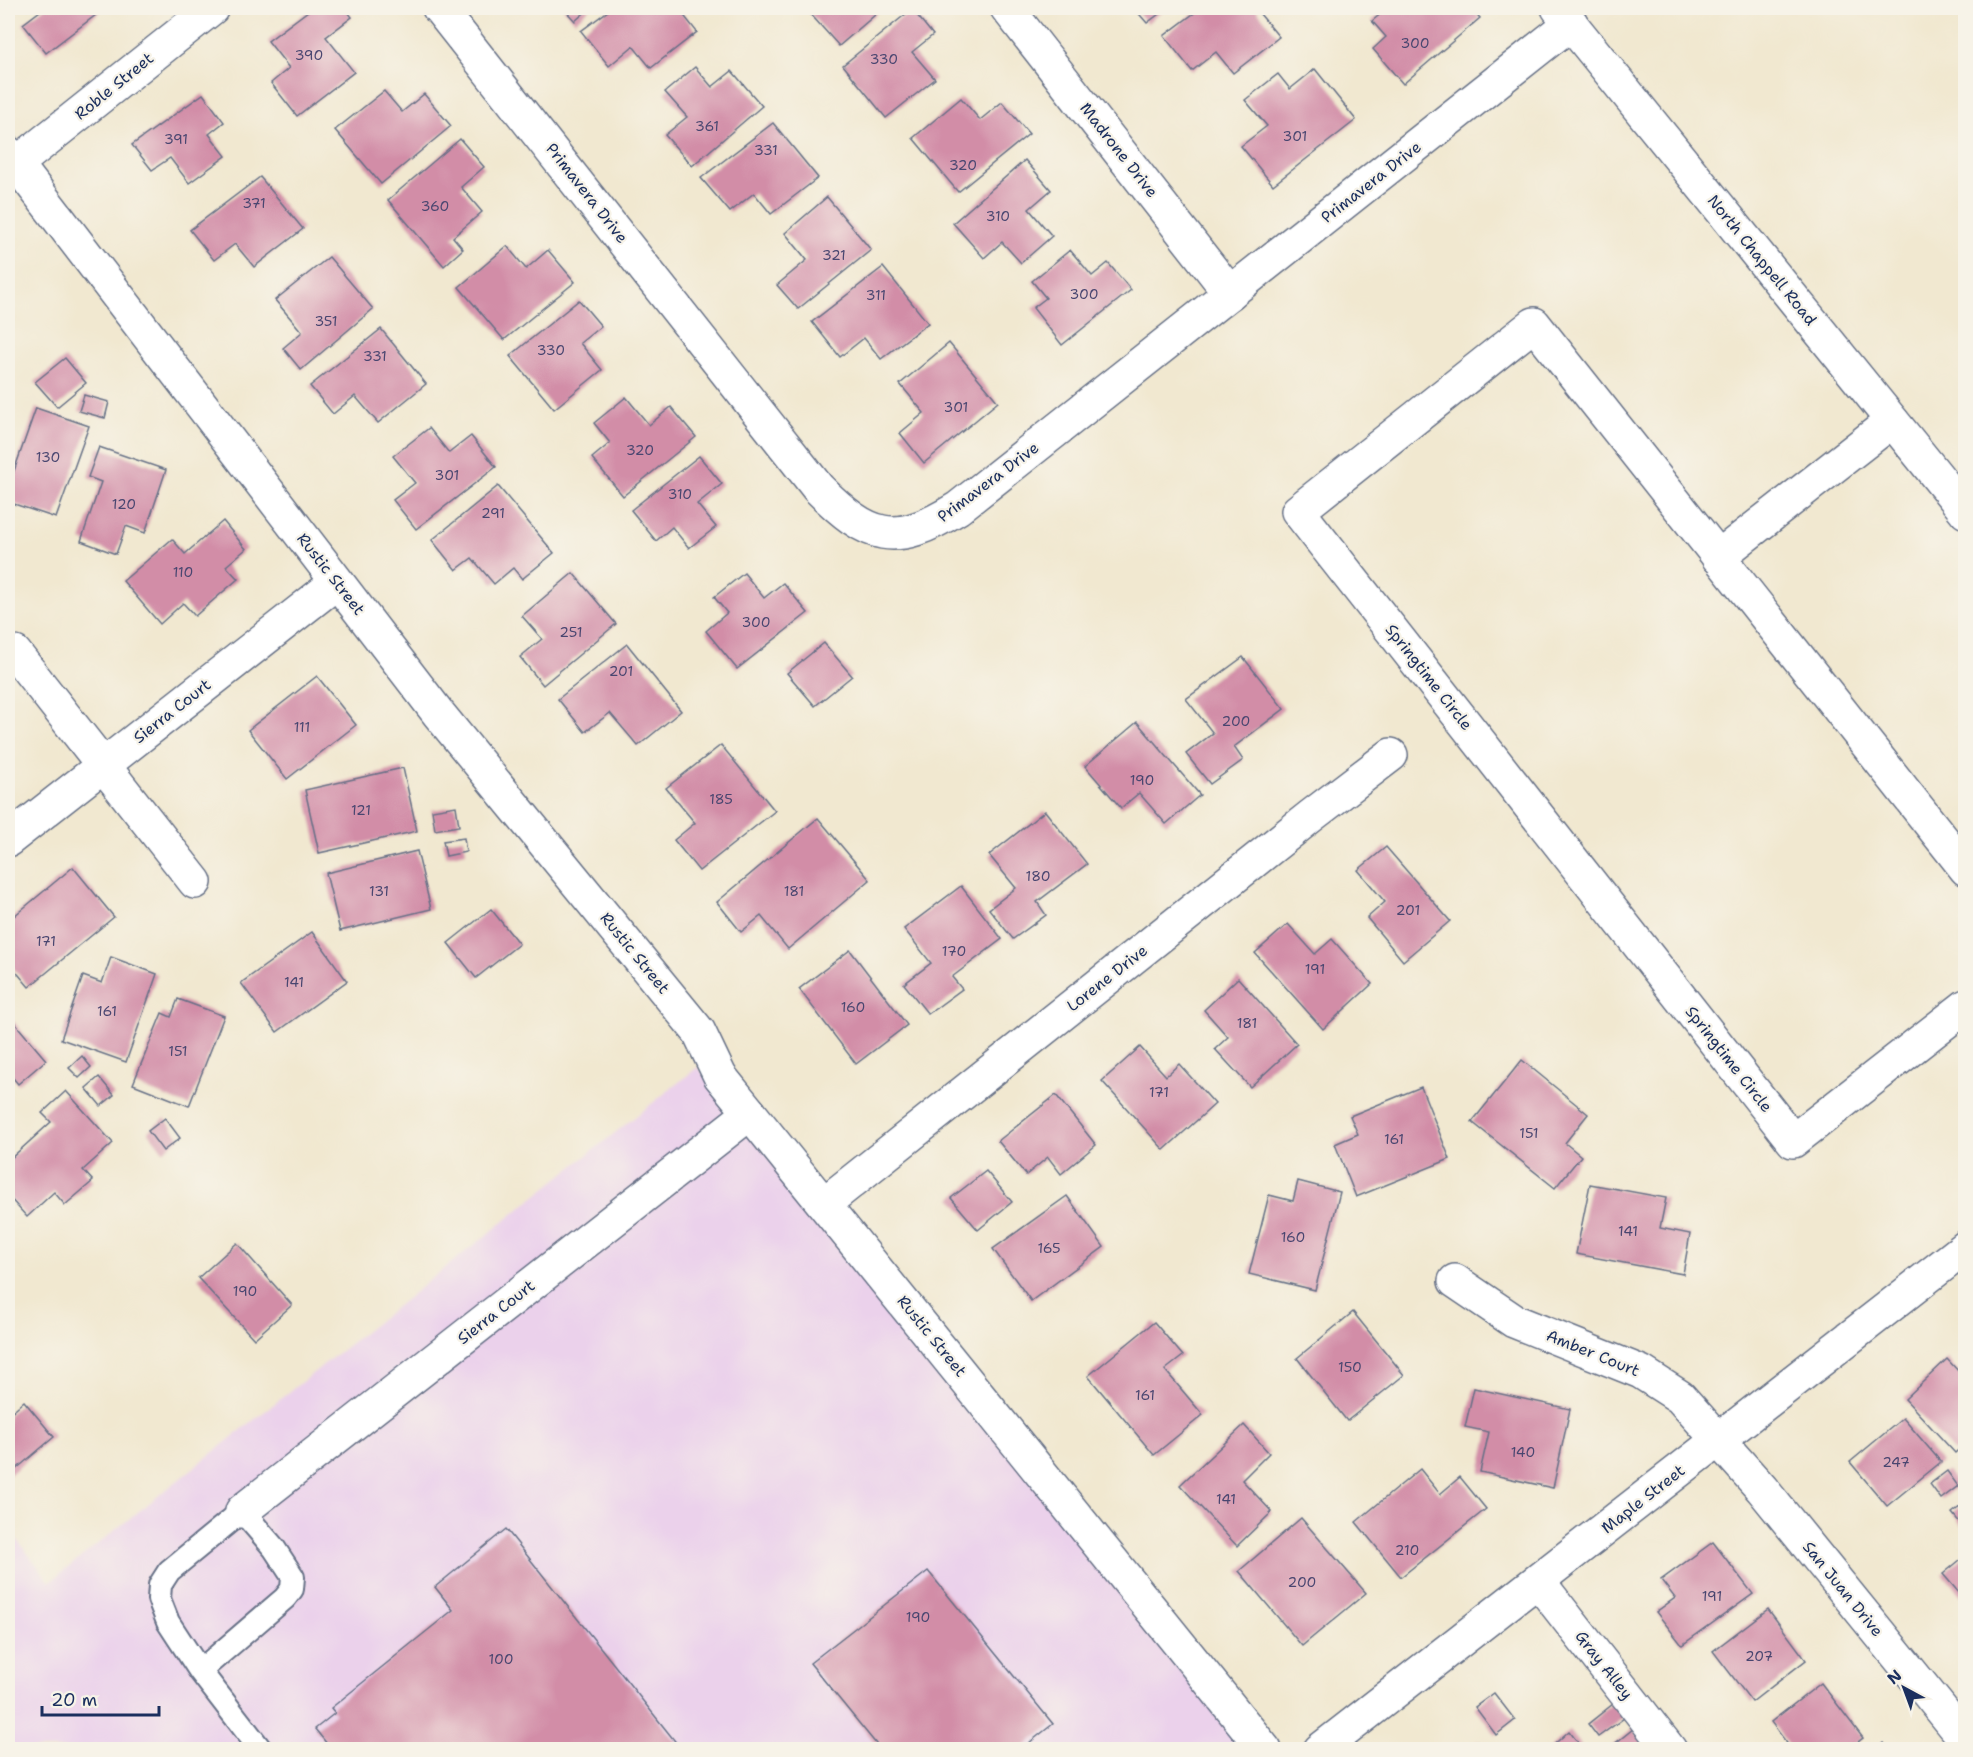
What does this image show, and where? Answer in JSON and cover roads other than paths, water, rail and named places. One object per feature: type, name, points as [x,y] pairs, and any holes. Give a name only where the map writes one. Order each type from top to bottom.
[{"type":"street","name":"Roble Street","points":[[12,158],[212,8]]},
{"type":"street","name":"Primavera Drive","points":[[439,8],[818,488],[842,512],[857,523],[885,533],[908,532],[933,524],[958,508],[1230,293],[1564,15]]},
{"type":"street","name":"Madrone Drive","points":[[1007,8],[1230,293]]},
{"type":"street","name":"North Chappell Road","points":[[1564,15],[1965,512]]},
{"type":"street","name":"Rustic Street","points":[[12,158],[438,713],[699,1032],[720,1076],[1266,1749]]},
{"type":"street","name":"Springtime Circle","points":[[1965,869],[1534,324],[1298,511],[1793,1141],[1965,1006]]},
{"type":"street","points":[[1718,557],[1892,421]]},
{"type":"street","name":"Sierra Court","points":[[8,840],[337,582]]},
{"type":"street","points":[[15,652],[195,882]]},
{"type":"street","name":"Lorene Drive","points":[[825,1203],[1391,755]]},
{"type":"street","name":"Sierra Court","points":[[242,1511],[750,1113]]},
{"type":"street","name":"Maple Street","points":[[1320,1749],[1965,1247]]},
{"type":"street","name":"Amber Court","points":[[1455,1281],[1514,1321],[1641,1372],[1680,1397],[1719,1440]]},
{"type":"street","name":"San Juan Drive","points":[[1719,1440],[1769,1498],[1965,1740]]},
{"type":"street","name":"Gray Alley","points":[[1538,1581],[1670,1749]]},
{"type":"lane","points":[[200,1671],[285,1598],[292,1589],[293,1577],[274,1548],[242,1511],[169,1572],[160,1586],[159,1599],[168,1622],[200,1671],[261,1749]]}]
